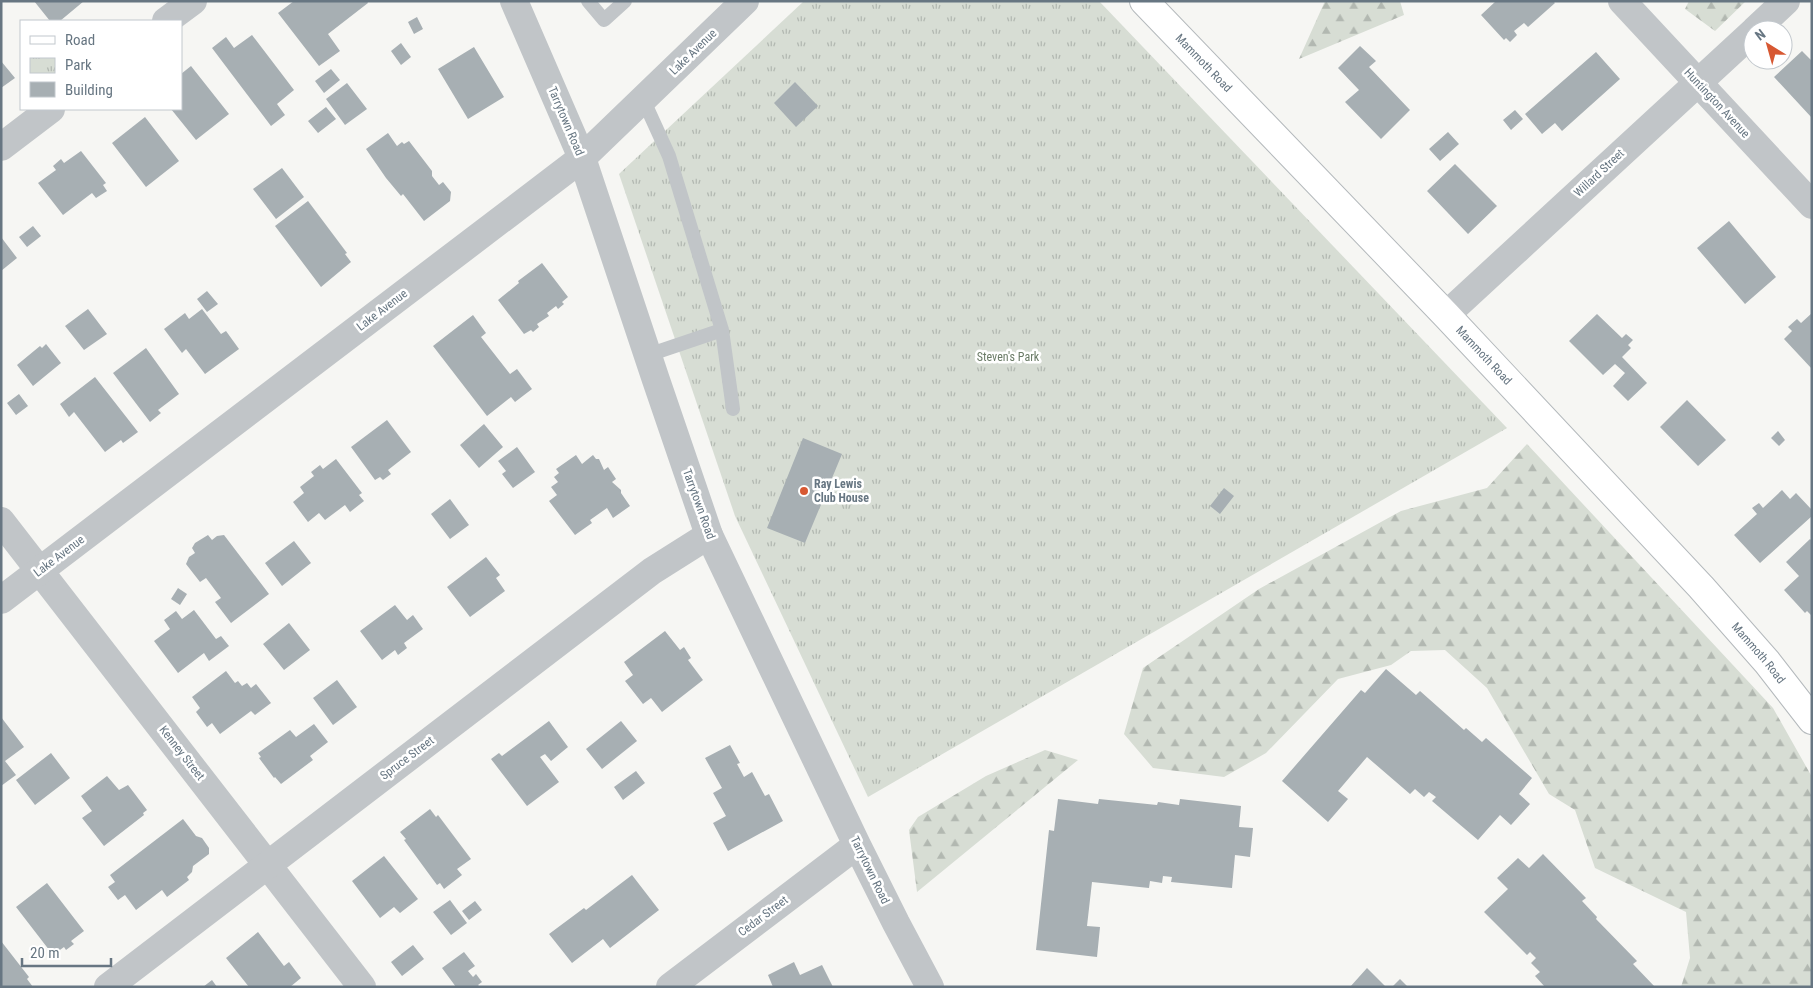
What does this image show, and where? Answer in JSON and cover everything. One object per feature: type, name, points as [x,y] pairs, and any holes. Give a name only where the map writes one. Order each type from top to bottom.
[{"type":"main road","name":"Mammoth Road","points":[[1144,1],[1446,315],[1701,587],[1767,662],[1812,720]]},
{"type":"street","points":[[167,20],[193,1]]},
{"type":"street","name":"Tarrytown Road","points":[[514,1],[582,158],[709,535],[857,845],[930,987]]},
{"type":"street","name":"Lake Avenue","points":[[1,600],[582,158],[746,1]]},
{"type":"street","name":"Huntington Avenue","points":[[1622,1],[1812,206]]},
{"type":"street","name":"Willard Street","points":[[1766,20],[1786,1]]},
{"type":"street","name":"Willard Street","points":[[1446,315],[1743,41]]},
{"type":"street","points":[[1,147],[50,110]]},
{"type":"street","name":"Kenney Street","points":[[1,521],[362,987]]},
{"type":"street","name":"Spruce Street","points":[[108,987],[652,571],[709,535]]},
{"type":"street","name":"Cedar Street","points":[[670,987],[857,845]]},
{"type":"lane","points":[[588,1],[604,20],[625,1]]},
{"type":"lane","points":[[643,99],[669,156],[722,330],[733,409]]},
{"type":"lane","points":[[648,355],[722,330]]},
{"type":"green space","name":"Steven's Park","points":[[804,1],[1099,1],[1507,428],[868,797],[735,516],[619,174]]},
{"type":"green space","points":[[1325,1],[1400,1],[1404,15],[1299,59]]},
{"type":"green space","points":[[1689,1],[1746,1],[1715,31],[1685,9]]},
{"type":"green space","points":[[1527,444],[1773,708],[1812,777],[1812,987],[1681,987],[1690,958],[1686,912],[1595,868],[1575,810],[1549,794],[1487,688],[1445,650],[1411,651],[1391,665],[1338,679],[1266,753],[1224,777],[1153,768],[1124,734],[1143,668],[1259,589],[1401,511],[1487,488]]},
{"type":"green space","points":[[1045,750],[1078,760],[917,892],[909,830],[918,817],[986,776]]},
{"type":"building","points":[[34,1],[84,1],[61,20],[49,20]]},
{"type":"building","points":[[294,1],[367,1],[368,3],[328,34],[340,51],[319,66],[278,13]]},
{"type":"building","points":[[1496,1],[1553,1],[1555,3],[1528,27],[1524,23],[1514,31],[1517,35],[1510,42],[1506,38],[1504,40],[1481,15]]},
{"type":"building","points":[[417,17],[423,29],[414,34],[408,22]]},
{"type":"building","points":[[252,35],[294,90],[277,104],[285,115],[271,126],[212,48],[226,37],[234,48]]},
{"type":"building","points":[[401,43],[411,57],[401,65],[391,51]]},
{"type":"building","points":[[1360,46],[1376,61],[1369,67],[1410,110],[1381,139],[1345,102],[1359,90],[1338,68]]},
{"type":"building","points":[[474,47],[504,97],[468,119],[438,69]]},
{"type":"building","points":[[1802,51],[1812,61],[1812,118],[1774,77],[1782,70],[1793,70],[1793,59]]},
{"type":"building","points":[[1596,52],[1620,79],[1562,131],[1555,123],[1542,134],[1525,114]]},
{"type":"building","points":[[1,61],[15,78],[1,88]]},
{"type":"building","points":[[191,66],[229,114],[196,140],[172,110],[182,110],[182,73]]},
{"type":"building","points":[[331,69],[340,80],[324,93],[315,81]]},
{"type":"building","points":[[795,82],[818,106],[796,127],[774,103]]},
{"type":"building","points":[[347,83],[367,109],[345,125],[326,99]]},
{"type":"building","points":[[326,107],[336,119],[318,133],[308,121]]},
{"type":"building","points":[[1515,110],[1523,119],[1511,130],[1503,120]]},
{"type":"building","points":[[145,117],[179,161],[146,187],[112,143]]},
{"type":"building","points":[[1448,132],[1459,144],[1440,161],[1429,149]]},
{"type":"building","points":[[388,133],[397,146],[402,142],[404,144],[409,141],[432,171],[432,176],[439,185],[443,182],[451,192],[450,201],[424,221],[403,194],[401,196],[386,178],[366,149]]},
{"type":"building","points":[[81,151],[106,183],[103,185],[107,191],[96,198],[92,193],[63,215],[38,183],[56,170],[53,166],[61,159],[64,163]]},
{"type":"building","points":[[1455,164],[1497,206],[1468,234],[1427,191]]},
{"type":"building","points":[[282,168],[304,197],[276,219],[253,189]]},
{"type":"building","points":[[308,201],[347,253],[345,254],[351,262],[321,287],[275,226]]},
{"type":"building","points":[[1729,221],[1776,277],[1745,304],[1697,248]]},
{"type":"building","points":[[33,226],[41,236],[27,247],[19,237]]},
{"type":"building","points":[[1,237],[17,258],[1,271]]},
{"type":"building","points":[[542,263],[568,297],[558,309],[556,306],[547,313],[549,316],[537,324],[539,327],[533,332],[531,330],[524,334],[498,300],[519,283],[518,281]]},
{"type":"building","points":[[207,291],[218,304],[207,312],[197,299]]},
{"type":"building","points":[[88,309],[107,334],[84,350],[65,326]]},
{"type":"building","points":[[202,309],[221,334],[226,331],[239,349],[205,374],[186,349],[182,353],[164,329],[185,313],[189,319]]},
{"type":"building","points":[[1812,313],[1812,369],[1784,339],[1792,331],[1788,327],[1797,319],[1801,323]]},
{"type":"building","points":[[1597,314],[1622,338],[1626,334],[1633,340],[1628,345],[1631,348],[1622,357],[1647,383],[1628,401],[1613,386],[1625,373],[1615,364],[1603,375],[1569,341]]},
{"type":"building","points":[[473,315],[486,333],[481,337],[510,374],[517,369],[532,389],[515,402],[511,397],[487,416],[433,346]]},
{"type":"building","points":[[46,344],[61,363],[33,386],[17,365],[40,346],[42,348]]},
{"type":"building","points":[[146,348],[179,394],[158,410],[161,413],[150,422],[113,373]]},
{"type":"building","points":[[95,377],[138,432],[123,443],[121,440],[105,452],[74,412],[69,417],[60,404]]},
{"type":"building","points":[[19,394],[28,406],[16,415],[7,403]]},
{"type":"building","points":[[1687,400],[1726,440],[1698,466],[1660,427]]},
{"type":"building","points":[[387,420],[411,452],[388,470],[391,474],[383,480],[380,477],[375,480],[351,447]]},
{"type":"building","points":[[484,424],[503,447],[479,468],[460,445]]},
{"type":"building","points":[[1778,431],[1785,440],[1779,446],[1771,438]]},
{"type":"building","name":"Ray Lewis Club House","points":[[803,438],[842,454],[805,543],[767,528]]},
{"type":"building","points":[[517,447],[535,472],[513,488],[502,474],[506,471],[498,461]]},
{"type":"building","points":[[576,455],[582,464],[593,455],[596,459],[599,459],[604,470],[608,467],[616,479],[612,482],[621,490],[630,506],[613,518],[607,508],[590,520],[592,523],[575,535],[549,501],[557,495],[551,487],[558,482],[554,477],[559,473],[556,469]]},
{"type":"building","points":[[336,459],[362,493],[359,495],[364,501],[350,512],[345,505],[325,520],[319,513],[308,522],[293,502],[304,493],[300,487],[314,476],[311,472],[320,465],[323,469]]},
{"type":"building","points":[[1224,488],[1234,496],[1220,514],[1210,506]]},
{"type":"building","points":[[1782,490],[1790,499],[1796,493],[1812,510],[1812,516],[1760,563],[1734,535],[1757,514],[1752,508],[1759,503],[1763,508]]},
{"type":"building","points":[[450,499],[469,525],[450,539],[431,514]]},
{"type":"building","points":[[208,535],[212,540],[217,536],[224,535],[269,594],[231,623],[215,602],[221,598],[206,578],[200,582],[186,564],[189,557],[195,553],[192,548],[195,543]]},
{"type":"building","points":[[1810,539],[1812,541],[1812,616],[1807,611],[1805,613],[1784,590],[1799,576],[1786,562]]},
{"type":"building","points":[[294,541],[311,563],[282,586],[265,563]]},
{"type":"building","points":[[486,557],[500,575],[496,578],[505,591],[470,617],[447,587]]},
{"type":"building","points":[[178,588],[187,594],[180,605],[171,599]]},
{"type":"building","points":[[395,605],[407,620],[413,615],[423,629],[404,643],[407,648],[398,655],[395,650],[382,660],[360,631]]},
{"type":"building","points":[[194,610],[216,639],[221,636],[229,646],[209,661],[204,653],[178,673],[154,641],[170,629],[164,620],[176,611],[182,619]]},
{"type":"building","points":[[289,623],[310,650],[284,670],[263,644]]},
{"type":"building","points":[[665,631],[680,650],[684,647],[691,658],[688,660],[703,680],[662,712],[651,698],[643,704],[625,681],[633,675],[624,662]]},
{"type":"building","points":[[1386,669],[1416,695],[1420,691],[1464,730],[1466,728],[1482,742],[1486,738],[1532,778],[1519,794],[1530,804],[1511,825],[1500,815],[1478,840],[1432,801],[1436,797],[1429,792],[1424,797],[1415,789],[1410,794],[1367,757],[1338,791],[1348,799],[1328,822],[1282,781],[1361,690],[1365,693]]},
{"type":"building","points":[[226,671],[235,683],[238,681],[242,686],[247,683],[251,688],[256,684],[271,703],[255,715],[251,711],[220,734],[212,723],[207,727],[196,712],[200,708],[192,697]]},
{"type":"building","points":[[337,680],[357,707],[333,725],[313,698]]},
{"type":"building","points":[[1,717],[24,747],[5,761],[16,775],[1,786]]},
{"type":"building","points":[[549,721],[568,747],[551,761],[545,754],[540,757],[559,782],[527,806],[491,759],[499,753],[502,756]]},
{"type":"building","points":[[621,721],[637,741],[602,769],[586,749]]},
{"type":"building","points":[[314,724],[328,742],[310,756],[313,760],[281,784],[259,758],[261,757],[258,753],[290,730],[296,737]]},
{"type":"building","points":[[730,745],[740,763],[737,764],[744,777],[752,772],[765,796],[769,794],[783,821],[728,851],[713,823],[726,816],[713,793],[722,788],[705,758]]},
{"type":"building","points":[[51,753],[70,778],[35,805],[16,780]]},
{"type":"building","points":[[636,771],[645,783],[623,800],[614,787]]},
{"type":"building","points":[[107,776],[119,790],[128,785],[147,810],[143,813],[144,815],[104,846],[82,818],[92,811],[81,796]]},
{"type":"building","points":[[1058,799],[1098,804],[1099,799],[1157,805],[1158,802],[1179,805],[1180,799],[1241,806],[1239,827],[1253,828],[1250,857],[1235,855],[1232,888],[1171,882],[1172,877],[1163,876],[1162,883],[1150,881],[1149,888],[1092,882],[1087,926],[1100,927],[1097,957],[1036,950],[1049,830],[1054,831]]},
{"type":"building","points":[[430,809],[436,817],[438,815],[471,859],[457,869],[462,875],[444,889],[440,883],[437,885],[400,832]]},
{"type":"building","points":[[183,819],[196,836],[202,838],[209,848],[209,854],[193,866],[192,872],[187,877],[189,880],[167,897],[162,890],[136,910],[125,895],[118,900],[108,887],[115,882],[110,875]]},
{"type":"building","points":[[1543,854],[1586,898],[1582,901],[1597,917],[1596,919],[1637,961],[1633,964],[1655,987],[1545,987],[1535,976],[1540,972],[1531,963],[1536,958],[1530,952],[1527,955],[1484,912],[1508,889],[1497,878],[1518,858],[1529,868]]},
{"type":"building","points":[[384,856],[418,899],[400,913],[394,907],[380,918],[352,881]]},
{"type":"building","points":[[632,875],[659,910],[610,948],[603,939],[572,963],[549,934],[584,908],[586,910]]},
{"type":"building","points":[[47,883],[84,931],[71,941],[74,944],[66,950],[64,947],[53,955],[16,907]]},
{"type":"building","points":[[450,900],[467,923],[451,935],[433,912]]},
{"type":"building","points":[[475,901],[482,910],[469,920],[462,911]]},
{"type":"building","points":[[258,932],[284,966],[289,962],[301,978],[290,987],[249,987],[226,958]]},
{"type":"building","points":[[1,941],[29,977],[27,979],[33,987],[1,987]]},
{"type":"building","points":[[413,945],[424,959],[402,976],[391,962]]},
{"type":"building","points":[[464,952],[475,966],[468,971],[473,977],[476,974],[482,982],[478,985],[480,987],[456,987],[442,968]]},
{"type":"building","points":[[794,962],[800,975],[822,965],[833,987],[773,987],[768,975]]},
{"type":"building","points":[[1367,968],[1386,987],[1350,987]]},
{"type":"building","points":[[1400,979],[1408,987],[1392,987]]},
{"type":"building","points":[[212,980],[217,987],[203,987]]},
{"type":"place","name":"Ray Lewis Club House","points":[[804,491]]}]
